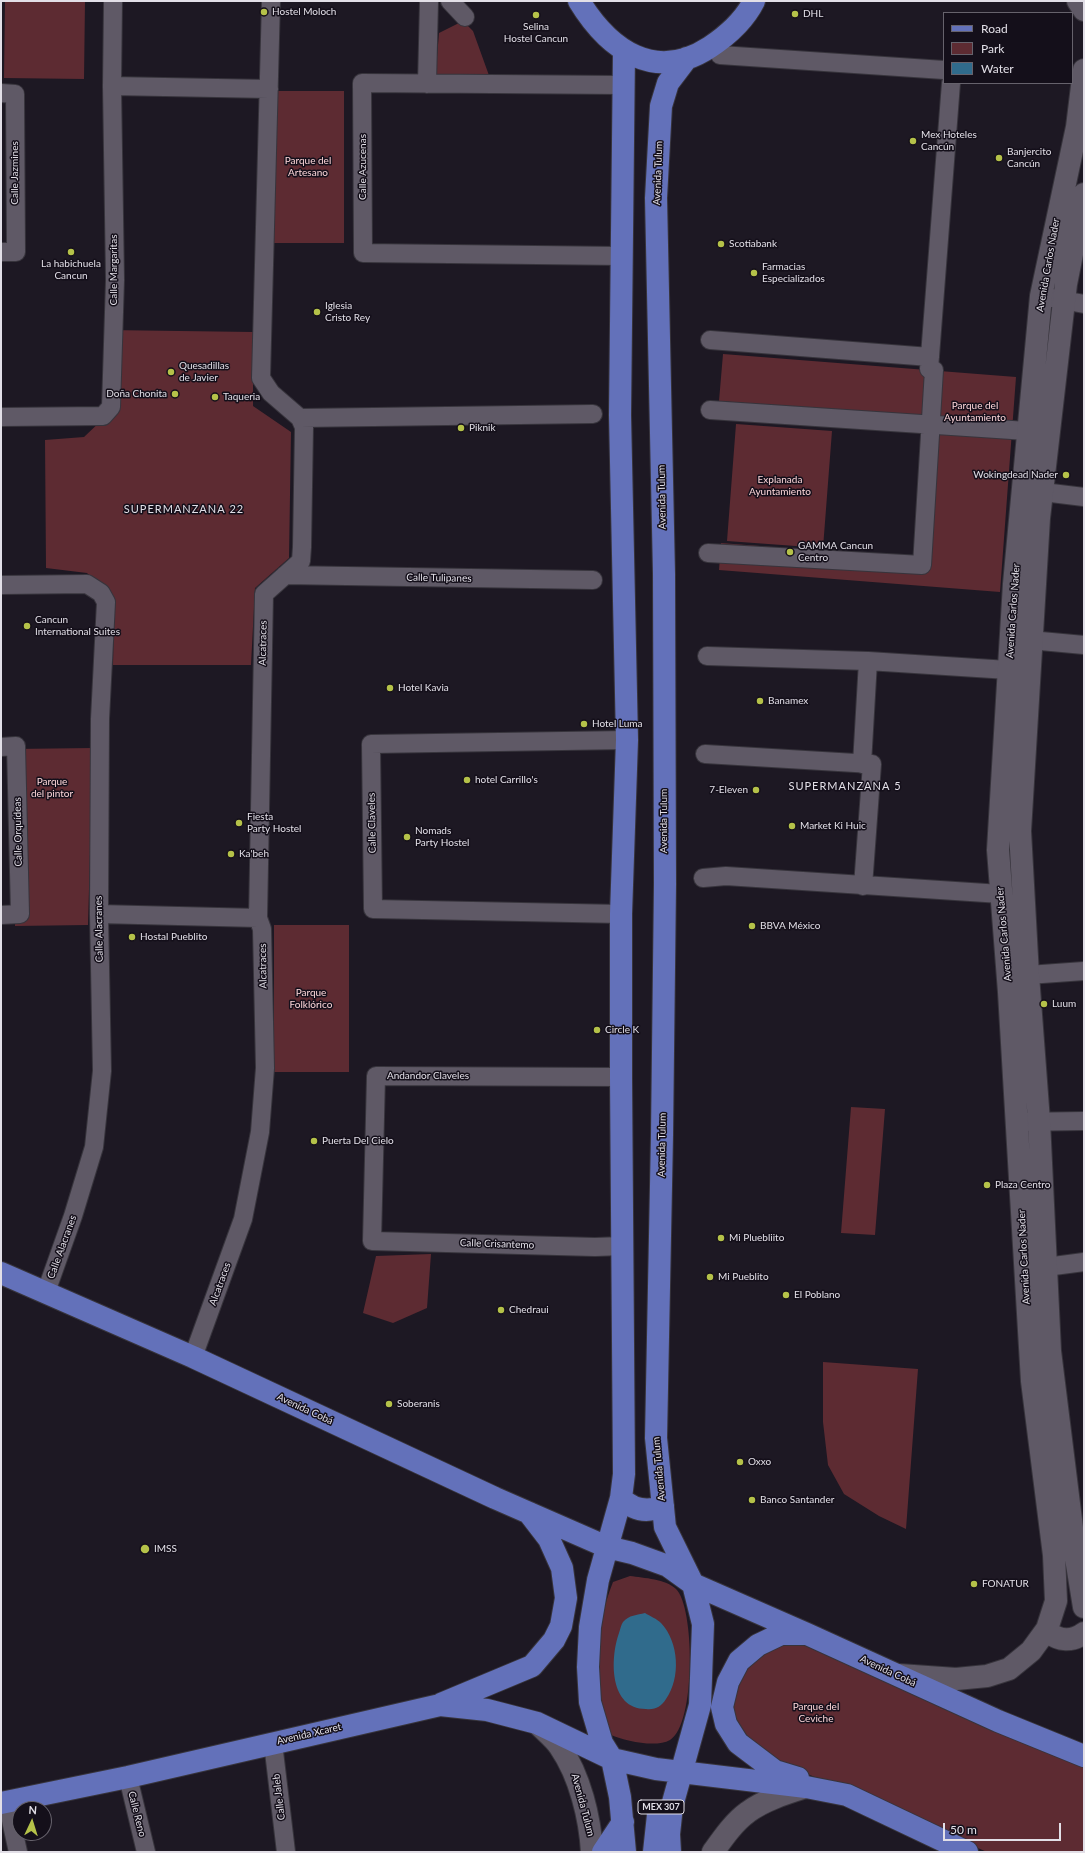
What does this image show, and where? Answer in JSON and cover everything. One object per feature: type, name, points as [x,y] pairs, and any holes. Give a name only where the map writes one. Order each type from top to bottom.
[{"type":"main road","points":[[579,1],[598,28],[615,45],[624,51],[653,61],[694,56],[721,40],[744,16],[754,1]]},
{"type":"main road","points":[[624,51],[620,415],[627,740],[621,914],[624,1474],[621,1498],[598,1580],[590,1627],[588,1667],[590,1702],[602,1743],[612,1759],[620,1797],[625,1852]]},
{"type":"main road","name":"Avenida Tulum","points":[[670,1852],[669,1834],[672,1806],[700,1705],[703,1624],[693,1584],[665,1527],[656,1438],[662,1142],[664,574],[656,198],[661,106],[668,83],[687,58]]},
{"type":"main road","name":"Avenida Cobá","points":[[1,1273],[193,1357],[607,1547],[632,1553],[668,1566],[693,1584],[998,1721],[1084,1756]]},
{"type":"main road","points":[[621,1498],[633,1508],[641,1510],[656,1509],[663,1506]]},
{"type":"main road","points":[[440,1705],[532,1666],[554,1640],[561,1626],[566,1598],[562,1568],[549,1539],[528,1512]]},
{"type":"main road","points":[[807,1634],[781,1634],[758,1645],[739,1661],[728,1682],[722,1707],[726,1724],[738,1743],[776,1771],[847,1795],[967,1852]]},
{"type":"main road","name":"Avenida Xcaret","points":[[4,1803],[128,1777],[440,1705],[486,1710],[537,1723],[612,1759],[682,1773]]},
{"type":"main road","points":[[682,1773],[806,1786],[847,1795]]},
{"type":"main road","name":"MEX 307","points":[[654,1852],[656,1826],[660,1809],[668,1792],[682,1773]]},
{"type":"main road","points":[[603,1852],[623,1822]]},
{"type":"street","name":"Calle Margaritas","points":[[1,417],[103,416],[110,407],[115,280],[112,86],[113,1]]},
{"type":"street","points":[[271,1],[261,378],[271,394],[300,418],[593,414]]},
{"type":"street","points":[[427,84],[429,1]]},
{"type":"street","points":[[450,1],[465,17]]},
{"type":"street","points":[[1078,1],[1084,10]]},
{"type":"street","points":[[720,55],[943,70]]},
{"type":"street","name":"Avenida Carlos Nader","points":[[1084,70],[1077,127],[1041,296],[1027,432],[1026,563],[1032,640],[1020,831],[1028,975],[1039,1121],[1050,1351],[1074,1544],[1084,1607]]},
{"type":"street","name":"Calle Azucenas","points":[[622,256],[363,253],[362,83],[623,85]]},
{"type":"street","points":[[708,553],[922,565],[934,370],[929,369],[951,84]]},
{"type":"street","points":[[112,86],[269,89]]},
{"type":"street","name":"Calle Jazmines","points":[[1,93],[15,94],[16,252],[1,252]]},
{"type":"street","name":"Avenida Carlos Nader","points":[[894,1674],[956,1679],[987,1676],[1009,1669],[1031,1651],[1047,1629],[1056,1601],[1054,1555],[1032,1381],[1017,1122],[998,850],[1010,639],[1042,492],[1074,302],[1084,194]]},
{"type":"street","points":[[1041,296],[1074,302]]},
{"type":"street","points":[[710,340],[930,357]]},
{"type":"street","points":[[710,410],[931,424],[1027,432]]},
{"type":"street","name":"Alcatraces","points":[[193,1357],[243,1219],[260,1132],[265,1068],[262,929],[258,918],[264,594],[301,561],[304,427],[300,418]]},
{"type":"street","points":[[1042,492],[1084,497]]},
{"type":"street","name":"Calle Tulipanes","points":[[285,575],[593,580]]},
{"type":"street","name":"Calle Alacranes","points":[[1,585],[87,584],[101,593],[106,602],[100,719],[99,914],[102,1071],[94,1148],[73,1216],[46,1292]]},
{"type":"street","points":[[1010,639],[1084,645]]},
{"type":"street","points":[[707,656],[868,662],[1008,670]]},
{"type":"street","points":[[862,764],[868,662]]},
{"type":"street","name":"Calle Claveles","points":[[621,914],[374,909],[371,744],[627,740]]},
{"type":"street","name":"Calle Orquídeas","points":[[1,747],[16,746],[20,914],[1,914]]},
{"type":"street","points":[[705,754],[872,764],[863,886]]},
{"type":"street","points":[[703,878],[726,876],[1001,894]]},
{"type":"street","points":[[99,914],[258,918]]},
{"type":"street","points":[[1028,975],[1084,971]]},
{"type":"street","name":"Andandor Claveles","points":[[372,1241],[376,1076],[621,1077]]},
{"type":"street","points":[[1017,1122],[1084,1121]]},
{"type":"street","name":"Calle Crisantemo","points":[[372,1241],[595,1247],[622,1246]]},
{"type":"street","points":[[1046,1267],[1084,1262]]},
{"type":"street","points":[[1047,1629],[1053,1636],[1064,1640],[1078,1637],[1084,1632]]},
{"type":"street","name":"Avenida Tulum","points":[[537,1723],[559,1746],[575,1772],[592,1836],[592,1852]]},
{"type":"street","name":"Calle Jaleb","points":[[272,1743],[286,1852]]},
{"type":"street","name":"Calle Reno","points":[[128,1777],[146,1852]]},
{"type":"street","points":[[713,1852],[725,1834],[748,1812],[806,1786]]},
{"type":"street","points":[[4,1803],[18,1852]]},
{"type":"green space","points":[[5,1],[85,1],[84,79],[4,78]]},
{"type":"green space","points":[[459,23],[467,25],[473,31],[491,81],[435,80],[439,33]]},
{"type":"green space","name":"Parque del Artesano","points":[[271,91],[344,91],[344,243],[271,243]]},
{"type":"green space","points":[[107,330],[253,332],[253,406],[291,432],[289,558],[255,588],[251,665],[113,665],[114,600],[87,573],[46,568],[45,440],[84,437],[104,418]]},
{"type":"green space","name":"Parque del Ayuntamiento","points":[[723,354],[1016,377],[1000,592],[719,570],[721,543],[927,559],[937,418],[719,401]]},
{"type":"green space","name":"Explanada Ayuntamiento","points":[[736,424],[832,431],[823,548],[727,541]]},
{"type":"green space","name":"Parque del pintor","points":[[93,748],[88,925],[15,926],[13,749]]},
{"type":"green space","name":"Parque Folklórico","points":[[274,925],[349,925],[349,1072],[274,1072]]},
{"type":"green space","points":[[851,1107],[885,1109],[875,1235],[841,1233]]},
{"type":"green space","points":[[431,1254],[427,1308],[393,1323],[363,1313],[376,1256]]},
{"type":"green space","points":[[823,1362],[918,1369],[906,1529],[879,1516],[844,1494],[828,1465],[823,1422]]},
{"type":"green space","points":[[630,1576],[667,1583],[672,1586],[676,1589],[682,1600],[687,1618],[690,1666],[685,1713],[679,1730],[670,1740],[664,1742],[649,1744],[640,1743],[611,1735],[605,1717],[598,1678],[599,1638],[602,1619],[613,1582]]},
{"type":"green space","name":"Parque del Ceviche","points":[[801,1642],[1084,1767],[1084,1852],[987,1852],[764,1755],[747,1740],[737,1727],[734,1720],[731,1702],[736,1677],[777,1643]]},
{"type":"water","points":[[645,1613],[661,1623],[667,1631],[676,1660],[676,1671],[671,1690],[662,1704],[658,1707],[649,1709],[634,1707],[625,1701],[619,1692],[615,1680],[614,1668],[616,1643],[622,1623],[630,1617]]},
{"type":"place","name":"Hostel Moloch","points":[[264,12]]},
{"type":"place","name":"DHL","points":[[795,14]]},
{"type":"place","name":"Selina Hostel Cancun","points":[[536,15]]},
{"type":"place","name":"Mex Hoteles Cancún","points":[[913,141]]},
{"type":"place","name":"Banjercito Cancún","points":[[999,158]]},
{"type":"place","name":"Scotiabank","points":[[721,244]]},
{"type":"place","name":"La habichuela Cancun","points":[[71,252]]},
{"type":"place","name":"Farmacias Especializados","points":[[754,273]]},
{"type":"place","name":"Iglesia Cristo Rey","points":[[317,312]]},
{"type":"place","name":"Quesadillas de Javier","points":[[171,372]]},
{"type":"place","name":"Doña Chonita","points":[[175,394]]},
{"type":"place","name":"Taqueria","points":[[215,397]]},
{"type":"place","name":"Piknik","points":[[461,428]]},
{"type":"place","name":"Wokingdead Nader","points":[[1066,475]]},
{"type":"place","name":"GAMMA Cancun Centro","points":[[790,552]]},
{"type":"place","name":"Cancun International Suites","points":[[27,626]]},
{"type":"place","name":"Hotel Kavia","points":[[390,688]]},
{"type":"place","name":"Banamex","points":[[760,701]]},
{"type":"place","name":"Hotel Luma","points":[[584,724]]},
{"type":"place","name":"hotel Carrillo's","points":[[467,780]]},
{"type":"place","name":"7-Eleven","points":[[756,790]]},
{"type":"place","name":"Fiesta Party Hostel","points":[[239,823]]},
{"type":"place","name":"Market Ki Huic","points":[[792,826]]},
{"type":"place","name":"Nomads Party Hostel","points":[[407,837]]},
{"type":"place","name":"Ka'beh","points":[[231,854]]},
{"type":"place","name":"BBVA México","points":[[752,926]]},
{"type":"place","name":"Hostal Pueblito","points":[[132,937]]},
{"type":"place","name":"Luum","points":[[1044,1004]]},
{"type":"place","name":"Circle K","points":[[597,1030]]},
{"type":"place","name":"Puerta Del Cielo","points":[[314,1141]]},
{"type":"place","name":"Plaza Centro","points":[[987,1185]]},
{"type":"place","name":"Mi Pluebliito","points":[[721,1238]]},
{"type":"place","name":"Mi Pueblito","points":[[710,1277]]},
{"type":"place","name":"El Poblano","points":[[786,1295]]},
{"type":"place","name":"Chedraui","points":[[501,1310]]},
{"type":"place","name":"Soberanis","points":[[389,1404]]},
{"type":"place","name":"Oxxo","points":[[740,1462]]},
{"type":"place","name":"Banco Santander","points":[[752,1500]]},
{"type":"place","name":"IMSS","points":[[145,1549]]},
{"type":"place","name":"FONATUR","points":[[974,1584]]},
{"type":"district","name":"SUPERMANZANA 22","points":[[184,509]]},
{"type":"district","name":"SUPERMANZANA 5","points":[[845,786]]}]
